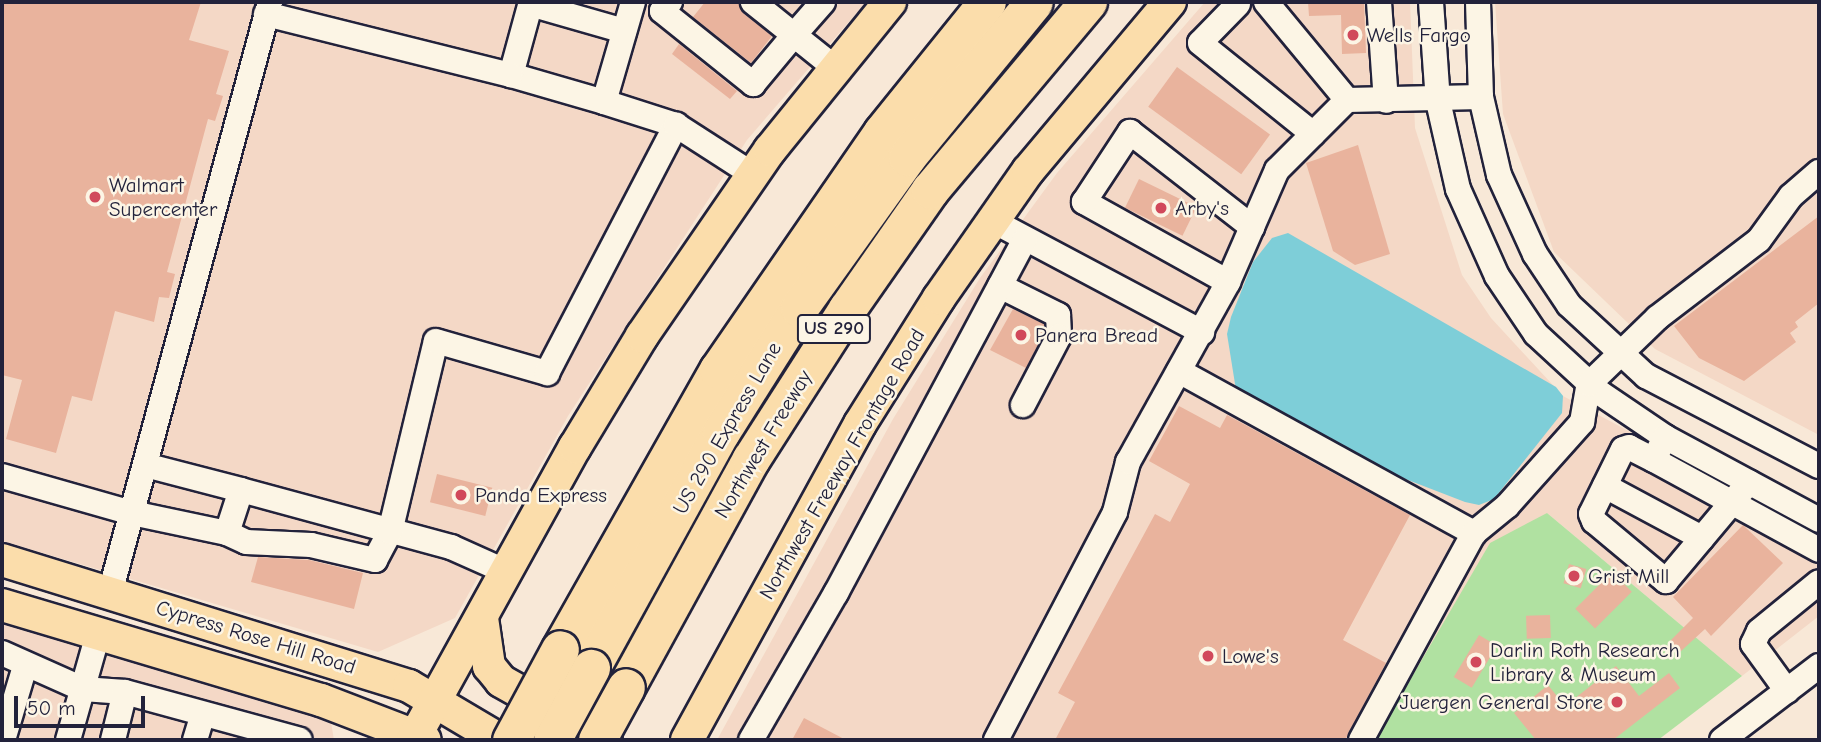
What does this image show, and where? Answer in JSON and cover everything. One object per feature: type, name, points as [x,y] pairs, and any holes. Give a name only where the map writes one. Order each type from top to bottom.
[{"type":"highway","points":[[511,740],[718,370],[881,132],[988,2]]},
{"type":"highway","name":"US 290 Express Lane","points":[[552,740],[721,432],[799,308],[907,157],[1034,2]]},
{"type":"highway","name":"Northwest Freeway","points":[[597,740],[751,459],[847,309],[930,190],[1088,2]]},
{"type":"main road","points":[[418,739],[507,572],[642,336],[752,174],[890,2]]},
{"type":"main road","name":"Northwest Freeway Frontage Road","points":[[686,738],[860,424],[993,221],[1028,171],[1170,2]]},
{"type":"main road","name":"Cypress Rose Hill Road","points":[[2,560],[348,664],[409,686],[500,740]]},
{"type":"main road","points":[[98,634],[110,593]]},
{"type":"main road","name":"Cypress Rose Hill Road","points":[[2,605],[321,701],[418,739]]},
{"type":"main road","points":[[482,618],[489,666],[501,681],[606,740]]},
{"type":"street","points":[[753,2],[835,68]]},
{"type":"street","points":[[511,75],[531,3],[629,13],[666,6],[753,84],[823,2]]},
{"type":"street","points":[[1266,2],[1347,100]]},
{"type":"street","points":[[1379,2],[1385,101]]},
{"type":"street","points":[[1431,2],[1438,101],[1458,190],[1497,275],[1536,334],[1589,384],[1665,437],[1819,520]]},
{"type":"street","points":[[1478,2],[1481,97],[1499,175],[1535,254],[1569,305],[1646,376],[1687,400],[1819,466]]},
{"type":"street","points":[[1238,4],[1200,43],[1313,134]]},
{"type":"street","points":[[110,593],[268,8],[511,75],[676,125],[752,174]]},
{"type":"street","points":[[604,102],[629,13]]},
{"type":"street","points":[[996,740],[1115,512],[1128,462],[1228,282],[1277,170],[1347,100],[1438,101],[1481,97]]},
{"type":"street","points":[[2,476],[132,513],[227,533],[246,542],[285,543],[375,560],[390,531],[436,341],[547,373],[676,125]]},
{"type":"street","points":[[1228,282],[1084,202],[1130,132],[1252,227]]},
{"type":"street","points":[[1361,740],[1474,533],[1507,506],[1581,422],[1589,384],[1619,352],[1759,240],[1791,196],[1819,172]]},
{"type":"street","points":[[993,221],[1202,332]]},
{"type":"street","points":[[751,740],[836,593],[1025,239]]},
{"type":"street","points":[[1000,286],[1058,315],[1059,336],[1023,405]]},
{"type":"street","points":[[1179,372],[1474,533]]},
{"type":"street","points":[[1654,460],[1665,437]]},
{"type":"street","points":[[1749,482],[1733,502],[1666,581],[1594,521],[1591,514],[1623,449],[1629,447],[1733,502],[1819,550]]},
{"type":"street","points":[[145,465],[451,547],[507,572]]},
{"type":"street","points":[[1605,486],[1702,538]]},
{"type":"street","points":[[227,533],[241,490]]},
{"type":"street","points":[[285,543],[295,506]]},
{"type":"street","points":[[1787,691],[1753,644],[1759,631],[1819,582]]},
{"type":"street","points":[[68,740],[98,634]]},
{"type":"street","points":[[2,653],[25,666],[83,689],[125,692],[198,729],[300,740]]},
{"type":"street","points":[[3,740],[25,666]]},
{"type":"street","points":[[1722,740],[1819,666]]},
{"type":"street","points":[[113,740],[125,692]]},
{"type":"shaded area","points":[[2,2],[866,2],[747,140],[568,416],[455,618],[378,652],[2,541]]},
{"type":"shaded area","points":[[1205,2],[1410,2],[1415,128],[1462,275],[1491,318],[1563,396],[1819,533],[1819,616],[1742,676],[1547,513],[1375,740],[717,740],[893,419],[980,278],[1057,173]]},
{"type":"shaded area","points":[[1495,2],[1819,2],[1819,435],[1655,349],[1554,252],[1503,114]]},
{"type":"shaded area","points":[[2,622],[295,705],[331,722],[334,740],[2,740]]},
{"type":"green space","points":[[1547,513],[1742,676],[1658,740],[1375,740],[1490,543]]},
{"type":"water","points":[[1288,233],[1556,387],[1563,396],[1562,413],[1494,499],[1479,505],[1465,502],[1364,463],[1236,390],[1227,334],[1231,317],[1253,262],[1272,238]]},
{"type":"building","name":"Walmart Supercenter","points":[[2,2],[201,2],[189,40],[229,51],[216,94],[223,96],[215,121],[208,119],[167,272],[175,274],[169,298],[159,297],[154,322],[115,311],[92,401],[72,396],[56,453],[6,439],[22,380],[2,375]]},
{"type":"building","points":[[705,2],[738,2],[744,14],[772,36],[751,63],[693,17]]},
{"type":"building","name":"Wells Fargo","points":[[1308,2],[1364,2],[1366,53],[1342,54],[1341,15],[1309,16]]},
{"type":"building","points":[[679,44],[737,91],[730,99],[672,54]]},
{"type":"building","points":[[1177,67],[1270,135],[1241,174],[1148,107]]},
{"type":"building","points":[[1358,145],[1390,254],[1355,265],[1333,251],[1306,163]]},
{"type":"building","name":"Arby's","points":[[1139,179],[1197,207],[1182,236],[1125,208]]},
{"type":"building","points":[[1819,216],[1819,303],[1795,322],[1798,327],[1790,333],[1796,342],[1744,381],[1699,358],[1674,326]]},
{"type":"building","points":[[1013,309],[1044,324],[1044,333],[1026,368],[990,350]]},
{"type":"building","points":[[1179,406],[1220,428],[1227,415],[1410,515],[1343,640],[1386,663],[1345,740],[1055,740],[1075,702],[1058,693],[1155,514],[1170,522],[1190,484],[1149,461]]},
{"type":"building","name":"Panda Express","points":[[437,474],[492,488],[485,516],[430,502]]},
{"type":"building","points":[[1743,525],[1783,563],[1711,636],[1705,629],[1680,652],[1670,641],[1693,618],[1673,597]]},
{"type":"building","points":[[258,557],[309,560],[363,573],[354,609],[251,582]]},
{"type":"building","name":"Grist Mill","points":[[1569,564],[1586,569],[1581,588],[1563,583]]},
{"type":"building","points":[[1612,572],[1632,592],[1595,629],[1575,609]]},
{"type":"building","points":[[1550,615],[1551,638],[1527,639],[1526,616]]},
{"type":"building","name":"Darlin Roth Research Library & Museum","points":[[1479,635],[1497,646],[1472,688],[1454,677]]},
{"type":"building","points":[[1616,666],[1639,696],[1669,673],[1680,688],[1613,740],[1536,740],[1514,713],[1548,685],[1565,706]]},
{"type":"building","points":[[804,718],[846,740],[792,740]]},
{"type":"place","name":"Wells Fargo","points":[[1353,35]]},
{"type":"place","name":"Walmart Supercenter","points":[[95,197]]},
{"type":"place","name":"Arby's","points":[[1161,208]]},
{"type":"place","name":"Panera Bread","points":[[1021,335]]},
{"type":"place","name":"Panda Express","points":[[461,495]]},
{"type":"place","name":"Grist Mill","points":[[1574,576]]},
{"type":"place","name":"Lowe's","points":[[1208,656]]},
{"type":"place","name":"Darlin Roth Research Library & Museum","points":[[1476,662]]},
{"type":"place","name":"Juergen General Store","points":[[1617,702]]}]
